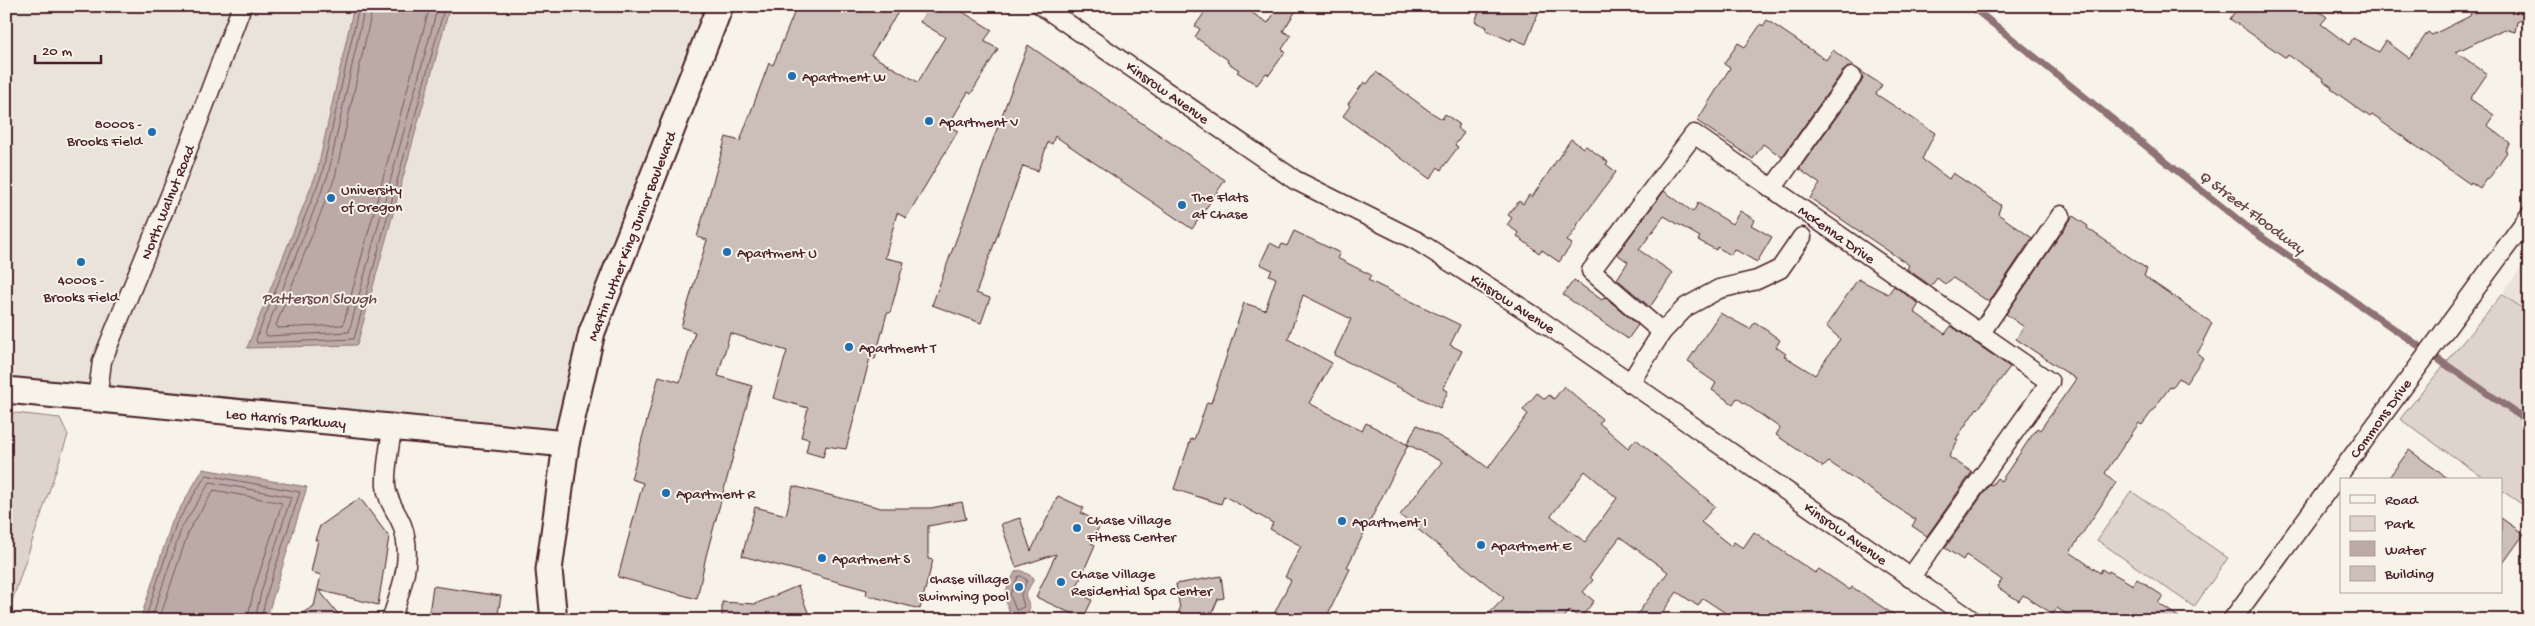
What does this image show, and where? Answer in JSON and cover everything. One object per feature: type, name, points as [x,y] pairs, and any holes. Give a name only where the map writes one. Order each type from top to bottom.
[{"type":"main road","name":"Martin Luther King Junior Boulevard","points":[[554,620],[549,570],[566,444],[592,332],[720,6]]},
{"type":"main road","name":"Leo Harris Parkway","points":[[6,390],[566,444]]},
{"type":"street","name":"North Walnut Road","points":[[97,400],[102,361],[175,183],[242,6]]},
{"type":"street","name":"Kinsrow Avenue","points":[[1042,6],[1295,180],[1435,252],[1533,315],[1972,620]]},
{"type":"street","points":[[1772,189],[1852,77]]},
{"type":"street","name":"McKenna Drive","points":[[1662,332],[1591,271],[1694,134],[2050,382],[1910,578]]},
{"type":"street","points":[[1980,334],[2061,215]]},
{"type":"street","name":"Commons Drive","points":[[2232,620],[2529,216]]},
{"type":"street","points":[[1630,383],[1662,332],[1686,307],[1719,289],[1757,280],[1780,269],[1802,238]]},
{"type":"street","points":[[391,620],[405,573],[407,546],[404,531],[388,497],[386,486],[392,428]]},
{"type":"shaded area","name":"University of Oregon","points":[[6,6],[725,6],[566,444],[6,390]]},
{"type":"shaded area","points":[[2529,257],[2529,313],[2502,294]]},
{"type":"green space","points":[[2502,294],[2529,313],[2529,509],[2502,491],[2502,478],[2484,478],[2400,419]]},
{"type":"green space","points":[[6,412],[60,418],[68,435],[6,619]]},
{"type":"green space","points":[[2131,491],[2228,558],[2194,607],[2097,540]]},
{"type":"water","name":"Patterson Slough","points":[[354,6],[450,6],[357,345],[247,348],[317,172]]},
{"type":"water","points":[[203,469],[307,487],[266,620],[140,620],[172,522]]},
{"type":"water","name":"chase village swimming pool","points":[[1020,570],[1034,579],[1025,595],[1030,607],[1028,612],[1014,616],[1010,613],[1004,595],[1015,572]]},
{"type":"building","points":[[797,6],[902,6],[871,55],[918,82],[945,37],[920,22],[929,6],[953,6],[992,30],[984,41],[998,49],[971,94],[968,92],[948,126],[958,131],[906,218],[897,213],[885,258],[904,262],[890,313],[887,313],[875,359],[870,358],[846,449],[826,446],[823,457],[806,452],[809,439],[801,437],[808,408],[773,398],[787,351],[730,333],[718,376],[752,386],[706,556],[697,599],[618,577],[643,483],[631,479],[659,376],[680,382],[695,332],[681,327],[707,240],[697,237],[726,137],[740,141],[769,63],[773,65]]},
{"type":"building","points":[[1209,6],[1241,6],[1268,23],[1279,6],[1299,6],[1283,31],[1291,36],[1282,49],[1285,52],[1269,75],[1266,73],[1257,85],[1237,72],[1239,70],[1227,62],[1228,60],[1195,37],[1200,29],[1195,26]]},
{"type":"building","points":[[1481,6],[1541,6],[1526,44],[1512,38],[1511,41],[1486,30],[1487,27],[1475,22]]},
{"type":"building","points":[[2239,6],[2311,6],[2327,17],[2321,24],[2349,45],[2353,38],[2379,52],[2386,41],[2409,58],[2428,32],[2432,35],[2470,16],[2473,6],[2483,9],[2490,6],[2529,6],[2529,17],[2517,22],[2515,32],[2504,29],[2456,52],[2487,74],[2470,99],[2494,115],[2487,125],[2510,143],[2505,151],[2507,152],[2488,180],[2486,179],[2480,188],[2471,182],[2470,184],[2372,115],[2370,117],[2331,89],[2332,87],[2323,81],[2324,79],[2288,55],[2286,58],[2230,19]]},
{"type":"building","points":[[1767,20],[1826,60],[1833,50],[1856,68],[1848,67],[1843,71],[1782,157],[1763,144],[1753,159],[1697,121],[1730,68],[1724,64],[1738,43],[1745,47],[1761,24],[1763,26]]},
{"type":"building","name":"The Flats at Chase","points":[[1028,45],[1225,180],[1192,229],[1055,136],[1052,144],[1048,142],[1038,171],[1023,166],[976,293],[990,298],[981,323],[932,305]]},
{"type":"building","points":[[1859,70],[1882,85],[1876,94],[1935,133],[1922,159],[1949,179],[1953,173],[2001,205],[1998,214],[2032,238],[1989,302],[1953,278],[1945,284],[1937,278],[1931,286],[1907,269],[1909,265],[1810,198],[1820,184],[1799,169],[1861,83],[1863,78]]},
{"type":"building","points":[[1376,72],[1432,113],[1442,119],[1445,114],[1459,124],[1457,128],[1464,133],[1455,145],[1458,147],[1441,170],[1438,167],[1430,179],[1343,116],[1350,106],[1348,104],[1364,82],[1367,84]]},
{"type":"building","points":[[1571,139],[1583,148],[1586,146],[1608,162],[1606,164],[1616,172],[1577,225],[1567,241],[1572,244],[1559,262],[1542,250],[1539,253],[1517,236],[1519,233],[1507,225],[1512,218],[1508,215],[1519,201],[1523,204],[1529,195],[1532,197]]},
{"type":"building","points":[[1664,191],[1693,212],[1698,203],[1732,224],[1740,211],[1755,220],[1751,225],[1772,237],[1757,262],[1734,249],[1731,255],[1717,247],[1716,250],[1698,240],[1700,237],[1664,216],[1639,250],[1673,273],[1650,307],[1617,279],[1628,262],[1617,254]]},
{"type":"building","points":[[2073,216],[2088,226],[2087,228],[2147,269],[2144,276],[2212,323],[2203,341],[2205,342],[2197,353],[2203,358],[2186,383],[2179,378],[2172,388],[2170,387],[2142,425],[2139,423],[2105,473],[2116,483],[2070,552],[2100,573],[2102,569],[2108,573],[2109,571],[2133,585],[2137,579],[2163,596],[2158,603],[2183,620],[2075,620],[2057,608],[2053,614],[2023,595],[2019,601],[1997,587],[2002,580],[1966,555],[1963,560],[1945,548],[1990,484],[1992,485],[1997,478],[2001,481],[2037,428],[2040,430],[2076,379],[2016,339],[2024,327],[2006,314]]},
{"type":"building","points":[[1294,231],[1340,253],[1337,258],[1371,275],[1368,280],[1460,325],[1450,345],[1462,351],[1443,389],[1448,391],[1440,408],[1334,355],[1351,319],[1303,295],[1288,339],[1332,363],[1309,403],[1362,431],[1366,423],[1408,445],[1347,567],[1350,569],[1325,620],[1271,620],[1291,580],[1285,577],[1301,546],[1270,529],[1273,523],[1224,496],[1221,504],[1174,489],[1191,439],[1194,440],[1207,402],[1211,403],[1244,303],[1265,310],[1276,278],[1269,275],[1272,270],[1260,264],[1270,243],[1280,248],[1282,244],[1287,246]]},
{"type":"building","points":[[1858,279],[1888,294],[1894,286],[1919,304],[1914,312],[1945,334],[1951,326],[2010,367],[1977,408],[1956,439],[1958,440],[1949,457],[1972,472],[1927,536],[1912,526],[1916,520],[1829,462],[1823,467],[1776,435],[1780,428],[1737,398],[1733,404],[1712,390],[1716,383],[1693,367],[1694,365],[1688,361],[1720,313],[1750,329],[1755,322],[1780,340],[1776,347],[1786,354],[1784,356],[1815,375],[1840,339],[1826,326]]},
{"type":"building","points":[[1574,280],[1602,300],[1605,297],[1638,325],[1628,339],[1563,295]]},
{"type":"building","points":[[1564,386],[1602,419],[1599,423],[1628,448],[1636,439],[1715,506],[1701,522],[1731,546],[1734,542],[1743,548],[1754,532],[1815,573],[1819,569],[1850,590],[1852,587],[1902,620],[1736,620],[1703,598],[1698,606],[1677,592],[1657,620],[1633,620],[1668,572],[1620,537],[1590,577],[1593,580],[1583,592],[1594,601],[1580,619],[1570,610],[1562,620],[1483,620],[1504,598],[1400,515],[1442,462],[1407,444],[1417,425],[1461,448],[1488,468],[1528,414],[1523,410],[1537,393],[1545,399],[1549,395],[1554,399]],"holes":[[[1585,471],[1617,498],[1585,542],[1551,516]]]},
{"type":"building","points":[[2409,450],[2446,478],[2388,478]]},
{"type":"building","points":[[793,486],[881,508],[931,508],[962,502],[966,519],[928,526],[928,559],[933,560],[920,609],[866,595],[867,590],[742,556],[755,507],[786,515]]},
{"type":"building","points":[[1058,496],[1084,508],[1081,513],[1101,523],[1091,543],[1095,545],[1075,591],[1092,600],[1083,619],[1036,597],[1056,554],[1016,567],[1001,524],[1020,518],[1031,551]]},
{"type":"building","points":[[360,498],[389,537],[378,605],[319,590],[343,620],[291,620],[314,606],[321,575],[311,572],[318,540],[315,540],[320,526]]},
{"type":"building","points":[[2502,519],[2524,534],[2502,565]]},
{"type":"building","points":[[1221,576],[1224,598],[1218,599],[1209,620],[1175,620],[1180,609],[1176,584]]},
{"type":"building","points":[[433,586],[501,596],[497,620],[428,620]]},
{"type":"building","points":[[798,586],[811,620],[717,620],[722,617],[722,602],[755,604]]},
{"type":"waterway","name":"Q Street Floodway","points":[[1971,6],[2251,230],[2529,422]]},
{"type":"place","name":"Apartment W","points":[[792,76]]},
{"type":"place","name":"Apartment V","points":[[929,121]]},
{"type":"place","name":"8000s - Brooks Field","points":[[152,132]]},
{"type":"place","name":"University of Oregon","points":[[331,198]]},
{"type":"place","name":"The Flats at Chase","points":[[1182,205]]},
{"type":"place","name":"Apartment U","points":[[727,252]]},
{"type":"place","name":"4000s - Brooks Field","points":[[81,262]]},
{"type":"place","name":"Apartment T","points":[[849,347]]},
{"type":"place","name":"Apartment R","points":[[666,493]]},
{"type":"place","name":"Apartment I","points":[[1342,521]]},
{"type":"place","name":"Chase Village Fitness Center","points":[[1077,528]]},
{"type":"place","name":"Apartment E","points":[[1481,545]]},
{"type":"place","name":"Apartment S","points":[[822,558]]},
{"type":"place","name":"Chase Village Residential Spa Center","points":[[1061,582]]},
{"type":"place","name":"chase village swimming pool","points":[[1019,587]]}]
